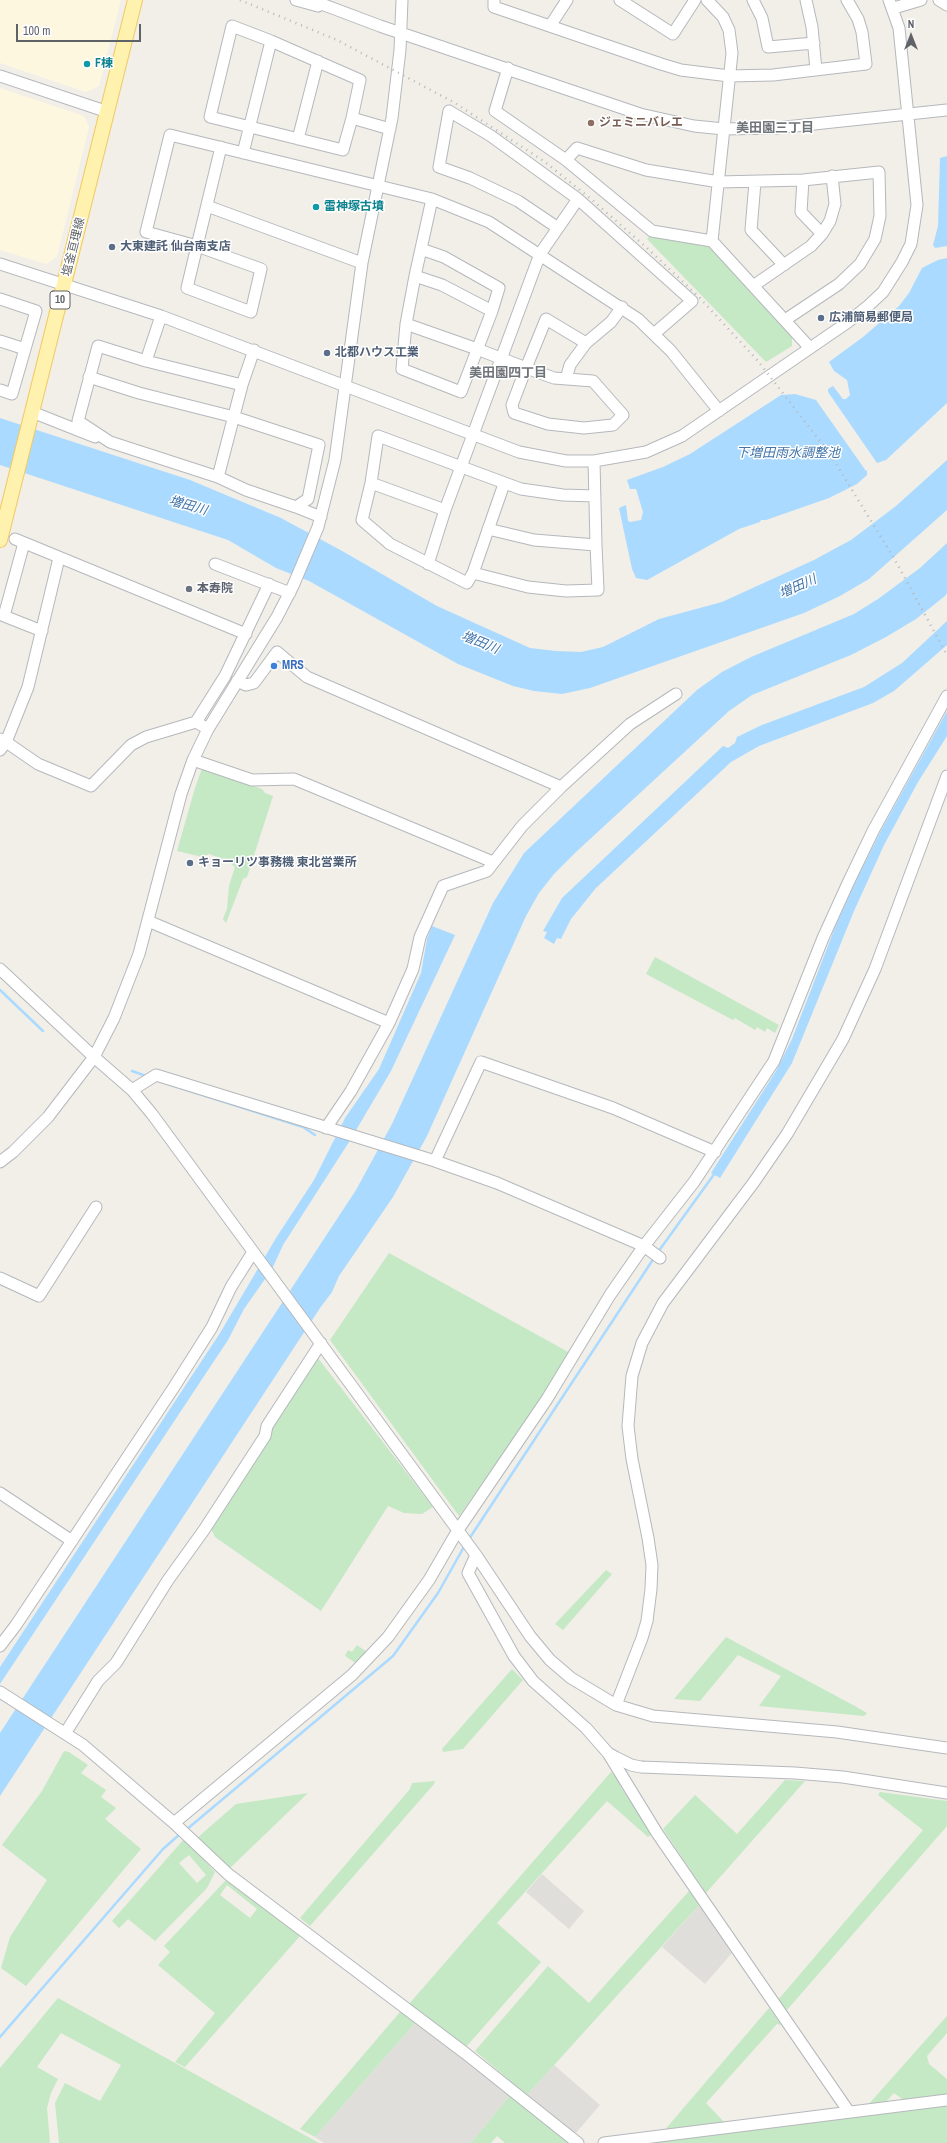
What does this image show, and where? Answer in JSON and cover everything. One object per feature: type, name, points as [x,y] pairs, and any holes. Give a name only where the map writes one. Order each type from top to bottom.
[{"type":"main road","name":"塩釜亘理線","points":[[0,540],[135,0]]},
{"type":"street","points":[[296,0],[330,9],[508,68],[640,114],[694,126],[724,128],[776,128],[947,110]]},
{"type":"street","points":[[311,0],[330,9]]},
{"type":"street","points":[[0,1162],[13,1152],[48,1117],[94,1057],[126,992],[148,921],[181,794],[193,760],[208,729],[292,589],[319,522],[335,460],[344,385],[362,263],[379,187],[397,86],[402,0]]},
{"type":"street","points":[[494,0],[494,7],[681,70],[729,76],[773,75],[866,64],[862,32],[858,19],[847,0]]},
{"type":"street","points":[[550,26],[567,0]]},
{"type":"street","points":[[620,0],[673,34],[696,0]]},
{"type":"street","points":[[707,0],[723,17],[729,30],[732,53],[712,241]]},
{"type":"street","points":[[753,0],[762,18],[768,47],[814,43]]},
{"type":"street","points":[[806,0],[814,43],[816,70]]},
{"type":"street","points":[[0,264],[161,316],[254,350],[519,452],[543,458],[566,461],[594,461],[618,458],[652,450],[682,436],[810,348],[868,306],[892,279],[909,249],[917,205],[899,28],[891,4],[921,0]]},
{"type":"street","points":[[939,0],[947,6]]},
{"type":"street","points":[[232,26],[271,41],[318,60],[360,80],[344,150],[210,117],[232,26]]},
{"type":"street","points":[[243,153],[271,41]]},
{"type":"street","points":[[298,139],[318,60]]},
{"type":"street","points":[[508,68],[496,111],[566,160],[652,231],[712,241],[810,348]]},
{"type":"street","points":[[0,76],[108,112]]},
{"type":"street","points":[[558,228],[518,201],[470,178],[438,167],[449,111],[491,136],[578,199],[692,301],[655,333]]},
{"type":"street","points":[[352,118],[390,128]]},
{"type":"street","points":[[221,148],[198,246],[187,288],[251,312],[261,269],[198,246],[146,232],[170,135],[432,199],[490,222],[622,307],[655,333],[719,411]]},
{"type":"street","points":[[566,160],[577,148],[646,170],[719,182],[802,180],[879,172],[880,216],[875,239],[860,264],[839,284],[785,320]]},
{"type":"street","points":[[753,286],[811,246],[822,234],[830,221],[835,204],[832,176]]},
{"type":"street","points":[[802,180],[801,212],[822,234]]},
{"type":"street","points":[[755,182],[751,230],[784,265]]},
{"type":"street","points":[[421,249],[444,257],[499,288],[492,311],[461,392],[402,369],[406,324],[415,276],[432,199]]},
{"type":"street","points":[[428,564],[445,510],[462,468],[540,254],[578,199]]},
{"type":"street","points":[[207,206],[362,263]]},
{"type":"street","points":[[415,276],[442,285],[492,311]]},
{"type":"street","points":[[0,299],[36,311],[12,394],[0,390]]},
{"type":"street","points":[[566,379],[570,365],[586,343],[611,322],[622,307]]},
{"type":"street","points":[[146,361],[161,316]]},
{"type":"street","points":[[406,324],[502,358],[526,368],[554,378],[593,381],[623,415],[613,425],[584,428],[548,424],[514,413],[512,404],[526,368],[546,319],[586,343]]},
{"type":"street","points":[[0,341],[26,349]]},
{"type":"street","points":[[110,442],[78,421],[98,346],[146,361],[242,385]]},
{"type":"street","points":[[218,477],[242,385],[254,350]]},
{"type":"street","points":[[89,377],[139,393],[234,417],[319,445],[308,499],[296,507]]},
{"type":"street","points":[[32,414],[110,442],[218,477],[246,490],[296,507],[319,522]]},
{"type":"street","points":[[504,484],[473,573],[467,583],[390,544],[362,520],[371,483],[378,436],[504,484],[544,493],[595,496]]},
{"type":"street","points":[[473,573],[528,587],[566,591],[598,590],[594,461]]},
{"type":"street","points":[[371,483],[445,510]]},
{"type":"street","points":[[488,529],[534,540],[596,545]]},
{"type":"street","points":[[42,630],[4,616],[19,541],[246,634]]},
{"type":"street","points":[[58,558],[28,687],[2,744],[38,764],[91,786],[131,745],[146,737],[196,722],[225,676],[269,584]]},
{"type":"street","points":[[215,564],[269,584],[292,589]]},
{"type":"street","points":[[237,682],[246,685],[254,683],[277,652],[307,677],[561,787]]},
{"type":"street","points":[[327,1128],[351,1092],[389,1023],[413,970],[420,936],[443,886],[487,871],[522,826],[561,787],[630,724],[676,694]]},
{"type":"street","points":[[176,1825],[352,1675],[388,1637],[429,1580],[547,1399],[610,1295],[694,1182],[774,1061],[823,938],[848,883],[873,831],[947,696]]},
{"type":"street","points":[[196,722],[208,729]]},
{"type":"street","points":[[193,760],[252,780],[294,779],[493,862]]},
{"type":"street","points":[[616,1705],[642,1638],[647,1621],[651,1589],[652,1564],[632,1459],[628,1426],[632,1376],[642,1343],[649,1326],[667,1296],[754,1182],[787,1134],[843,1039],[875,969],[947,776]]},
{"type":"street","points":[[148,921],[389,1023]]},
{"type":"street","points":[[0,969],[94,1057],[132,1090],[152,1114],[474,1551],[530,1636],[550,1660],[571,1678],[616,1705],[636,1712],[671,1719],[836,1732],[947,1748]]},
{"type":"street","points":[[435,1161],[481,1062],[613,1108],[715,1152]]},
{"type":"street","points":[[132,1090],[156,1075],[435,1161],[497,1183],[646,1247],[660,1258]]},
{"type":"street","points":[[0,1278],[39,1296],[96,1207]]},
{"type":"street","points":[[0,1646],[16,1625],[72,1541],[208,1334],[230,1287],[255,1255]]},
{"type":"street","points":[[61,1729],[98,1681],[116,1663],[168,1580],[204,1530],[265,1436],[267,1426],[321,1343]]},
{"type":"street","points":[[0,1494],[72,1541]]},
{"type":"street","points":[[474,1551],[468,1573],[505,1644],[533,1681],[581,1723],[615,1757],[625,1782],[657,1833],[849,2112]]},
{"type":"street","points":[[3,1694],[61,1729],[176,1825],[188,1838],[228,1874],[465,2053],[578,2143]]},
{"type":"street","points":[[615,1757],[625,1782]]},
{"type":"street","points":[[615,1757],[651,1768],[802,1773],[874,1781],[947,1793]]},
{"type":"street","points":[[604,2143],[947,2100]]},
{"type":"shaded area","points":[[0,0],[121,0],[99,86],[86,92],[0,63]]},
{"type":"shaded area","points":[[0,88],[84,116],[89,127],[57,257],[46,264],[0,250]]},
{"type":"shaded area","points":[[542,1874],[584,1911],[569,1929],[526,1892]]},
{"type":"shaded area","points":[[700,1904],[732,1953],[705,1984],[662,1947]]},
{"type":"shaded area","points":[[416,2022],[510,2095],[471,2143],[324,2143],[315,2137]]},
{"type":"shaded area","points":[[554,2065],[600,2105],[576,2133],[571,2132],[527,2095]]},
{"type":"green space","points":[[651,235],[711,245],[792,336],[792,346],[766,362],[647,239]]},
{"type":"green space","points":[[204,769],[262,789],[265,793],[273,796],[247,877],[243,879],[226,923],[223,919],[227,909],[229,886],[235,867],[226,860],[209,854],[202,857],[177,851],[195,788],[201,771]]},
{"type":"green space","points":[[655,957],[779,1025],[775,1033],[767,1028],[765,1032],[757,1027],[755,1030],[735,1018],[733,1020],[646,974]]},
{"type":"green space","points":[[389,1253],[570,1353],[515,1436],[459,1516],[330,1340]]},
{"type":"green space","points":[[318,1358],[433,1507],[422,1514],[404,1513],[388,1506],[321,1611],[215,1537],[211,1529],[269,1432],[315,1360]]},
{"type":"green space","points":[[606,1570],[612,1574],[563,1630],[555,1624]]},
{"type":"green space","points":[[726,1637],[867,1713],[864,1716],[759,1706],[781,1676],[738,1655],[700,1701],[674,1699]]},
{"type":"green space","points":[[357,1645],[367,1652],[357,1664],[345,1656],[348,1650],[352,1652]]},
{"type":"green space","points":[[512,1669],[523,1680],[463,1749],[443,1752],[442,1749]]},
{"type":"green space","points":[[64,1751],[69,1752],[88,1765],[81,1773],[106,1790],[101,1797],[116,1808],[105,1819],[141,1849],[26,1986],[1,1968],[10,1937],[47,1880],[2,1845],[42,1791]]},
{"type":"green space","points":[[611,1772],[619,1780],[620,1786],[652,1834],[648,1837],[607,1801],[497,1923],[541,1962],[465,2048],[409,2004]]},
{"type":"green space","points":[[785,1780],[805,1781],[706,1893],[663,1829],[695,1795],[737,1834]]},
{"type":"green space","points":[[435,1781],[434,1784],[310,1926],[300,1918],[410,1789],[412,1783]]},
{"type":"green space","points":[[880,1792],[947,1801],[947,1826],[787,2010],[778,2000],[923,1830],[878,1795]]},
{"type":"green space","points":[[308,1793],[229,1869],[196,1839],[236,1804]]},
{"type":"green space","points":[[184,1839],[215,1872],[207,1888],[155,1941],[128,1919],[119,1928],[112,1921]],"holes":[[[189,1855],[206,1875],[197,1883],[179,1863]]]},
{"type":"green space","points":[[226,1880],[300,1936],[185,2067],[175,2062],[215,2013],[158,1965],[170,1952],[164,1946]],"holes":[[[227,1885],[257,1909],[250,1918],[220,1895]]]},
{"type":"green space","points":[[689,1891],[700,1904],[527,2095],[475,2051],[548,1966],[589,2003]]},
{"type":"green space","points":[[58,1998],[319,2143],[59,2143],[55,2103],[65,2083],[100,2101],[121,2065],[61,2033],[37,2067],[58,2079],[51,2093],[47,2108],[50,2143],[0,2143],[0,2068]]},
{"type":"green space","points":[[769,2008],[781,2025],[777,2024],[706,2103],[726,2124],[663,2132]]},
{"type":"green space","points":[[400,2012],[416,2022],[315,2137],[300,2129]]},
{"type":"green space","points":[[947,2016],[947,2033],[927,2056],[929,2064],[947,2079],[947,2095],[905,2101],[894,2093],[885,2103],[868,2105]]},
{"type":"green space","points":[[510,2095],[569,2143],[505,2143],[497,2136],[491,2143],[471,2143]]},
{"type":"green space","points":[[947,2103],[947,2143],[621,2143]]},
{"type":"water","points":[[947,156],[947,246],[935,248],[933,245],[938,226],[940,158]]},
{"type":"water","name":"下増田雨水調整池","points":[[947,258],[947,403],[886,460],[877,463],[828,392],[828,389],[833,386],[843,399],[846,399],[850,395],[847,380],[834,371],[829,362],[863,337],[899,306],[909,293],[922,268],[938,260]]},
{"type":"water","name":"下増田雨水調整池","points":[[795,394],[816,400],[866,471],[867,470],[867,475],[857,484],[829,498],[766,520],[761,520],[760,522],[739,529],[647,580],[636,578],[632,569],[619,508],[626,505],[628,521],[630,522],[641,520],[643,512],[636,489],[630,489],[627,480],[663,467],[690,454],[781,395]]},
{"type":"water","name":"増田川","points":[[0,418],[190,480],[281,518],[344,552],[437,606],[530,648],[556,651],[581,652],[603,647],[659,619],[722,602],[814,560],[851,540],[896,506],[947,460],[947,510],[869,579],[840,596],[804,613],[590,688],[562,694],[534,691],[513,686],[458,664],[309,581],[276,568],[228,540],[0,465]]},
{"type":"water","points":[[947,543],[947,593],[945,596],[916,619],[886,637],[851,655],[752,695],[729,711],[576,852],[554,874],[539,893],[526,916],[427,1136],[393,1197],[339,1276],[332,1292],[320,1308],[0,1796],[0,1733],[356,1190],[392,1124],[493,903],[524,853],[697,690],[722,672],[751,657],[854,614],[878,599],[920,568]]},
{"type":"water","points":[[947,621],[947,645],[894,691],[873,703],[759,746],[731,762],[596,888],[571,919],[561,939],[557,938],[554,944],[544,938],[547,932],[543,931],[562,898],[723,746],[728,748],[735,743],[737,737],[762,725],[864,687],[902,663]]},
{"type":"water","points":[[947,711],[947,736],[918,782],[884,845],[854,911],[792,1063],[720,1178],[711,1173],[776,1071],[792,1039],[836,925],[855,883],[879,834]]},
{"type":"water","points":[[432,926],[455,935],[391,1071],[349,1142],[283,1245],[272,1269],[244,1309],[228,1340],[0,1684],[0,1667],[220,1333],[276,1238],[314,1180],[345,1118],[379,1069],[421,973],[427,939]]},
{"type":"waterway","points":[[0,990],[43,1031]]},
{"type":"waterway","points":[[132,1071],[146,1076]]},
{"type":"waterway","points":[[168,1084],[303,1127],[315,1135]]},
{"type":"waterway","points":[[658,1252],[715,1173]]},
{"type":"waterway","points":[[469,1539],[654,1258]]},
{"type":"waterway","points":[[186,1830],[393,1656],[438,1593],[465,1545]]},
{"type":"waterway","points":[[0,2037],[163,1849],[180,1834]]},
{"type":"railway","points":[[240,0],[337,40],[455,103],[545,162],[591,199],[647,248],[698,296],[758,361],[830,454],[895,560],[947,655]]},
{"type":"place","name":"F棟","points":[[87,64]]},
{"type":"place","name":"ジェミニバレエ","points":[[591,123]]},
{"type":"place","name":"雷神塚古墳","points":[[316,207]]},
{"type":"place","name":"大東建託 仙台南支店","points":[[112,247]]},
{"type":"place","name":"広浦簡易郵便局","points":[[821,318]]},
{"type":"place","name":"北都ハウス工業","points":[[327,353]]},
{"type":"place","name":"本寿院","points":[[189,589]]},
{"type":"place","name":"MRS","points":[[274,666]]},
{"type":"place","name":"キョーリツ事務機 東北営業所","points":[[190,863]]},
{"type":"district","name":"美田園三丁目","points":[[775,129]]},
{"type":"district","name":"美田園四丁目","points":[[508,374]]}]
